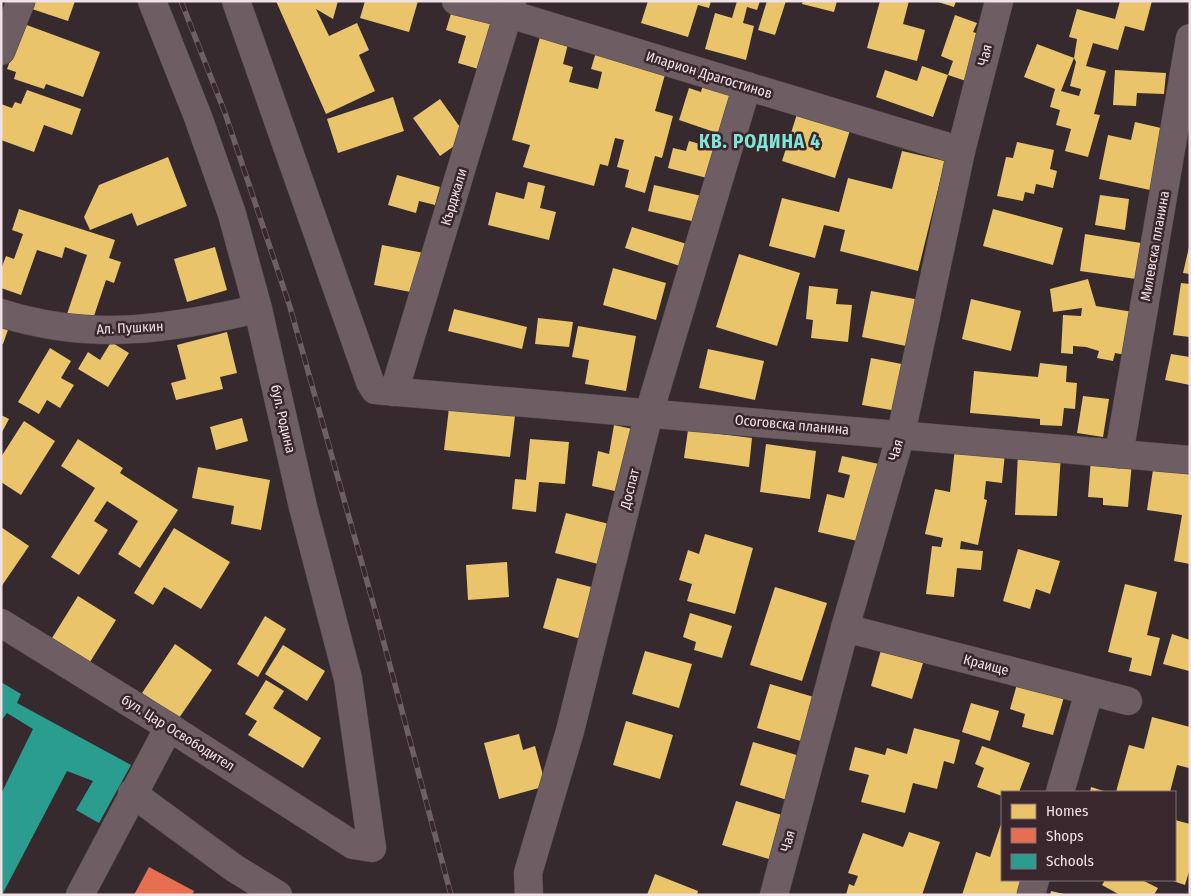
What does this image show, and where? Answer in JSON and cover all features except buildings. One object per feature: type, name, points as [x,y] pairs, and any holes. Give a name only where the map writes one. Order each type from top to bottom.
[{"type":"street","points":[[1,51],[21,1]]},
{"type":"street","name":"бул. Родина","points":[[152,1],[198,117],[232,214],[258,309],[303,507],[348,679],[362,847]]},
{"type":"street","name":"Осоговска планина","points":[[236,1],[370,382],[375,390],[1190,460]]},
{"type":"street","name":"Иларион Драгостинов","points":[[456,1],[511,8],[747,86],[961,151]]},
{"type":"street","name":"Чая","points":[[774,895],[845,628],[901,434],[961,151],[999,1]]},
{"type":"street","name":"Кърджали","points":[[394,392],[511,8]]},
{"type":"street","name":"Милевска планина","points":[[1119,454],[1190,38]]},
{"type":"street","name":"Доспат","points":[[529,895],[528,873],[570,731],[650,413],[747,86]]},
{"type":"street","name":"Ал. Пушкин","points":[[1,313],[35,324],[84,330],[133,331],[196,323],[258,309]]},
{"type":"street","name":"бул. Цар Освободител","points":[[1,623],[362,847]]},
{"type":"street","name":"Краище","points":[[845,628],[1128,701]]},
{"type":"street","points":[[1060,791],[1089,692]]},
{"type":"street","points":[[80,895],[168,726]]},
{"type":"street","points":[[132,793],[240,885],[278,895]]},
{"type":"street","points":[[1031,895],[1035,881]]},
{"type":"railway","points":[[181,1],[225,113],[290,307],[377,617],[451,895]]},
{"type":"district","name":"КВ. РОДИНА 4","points":[[760,141]]}]
